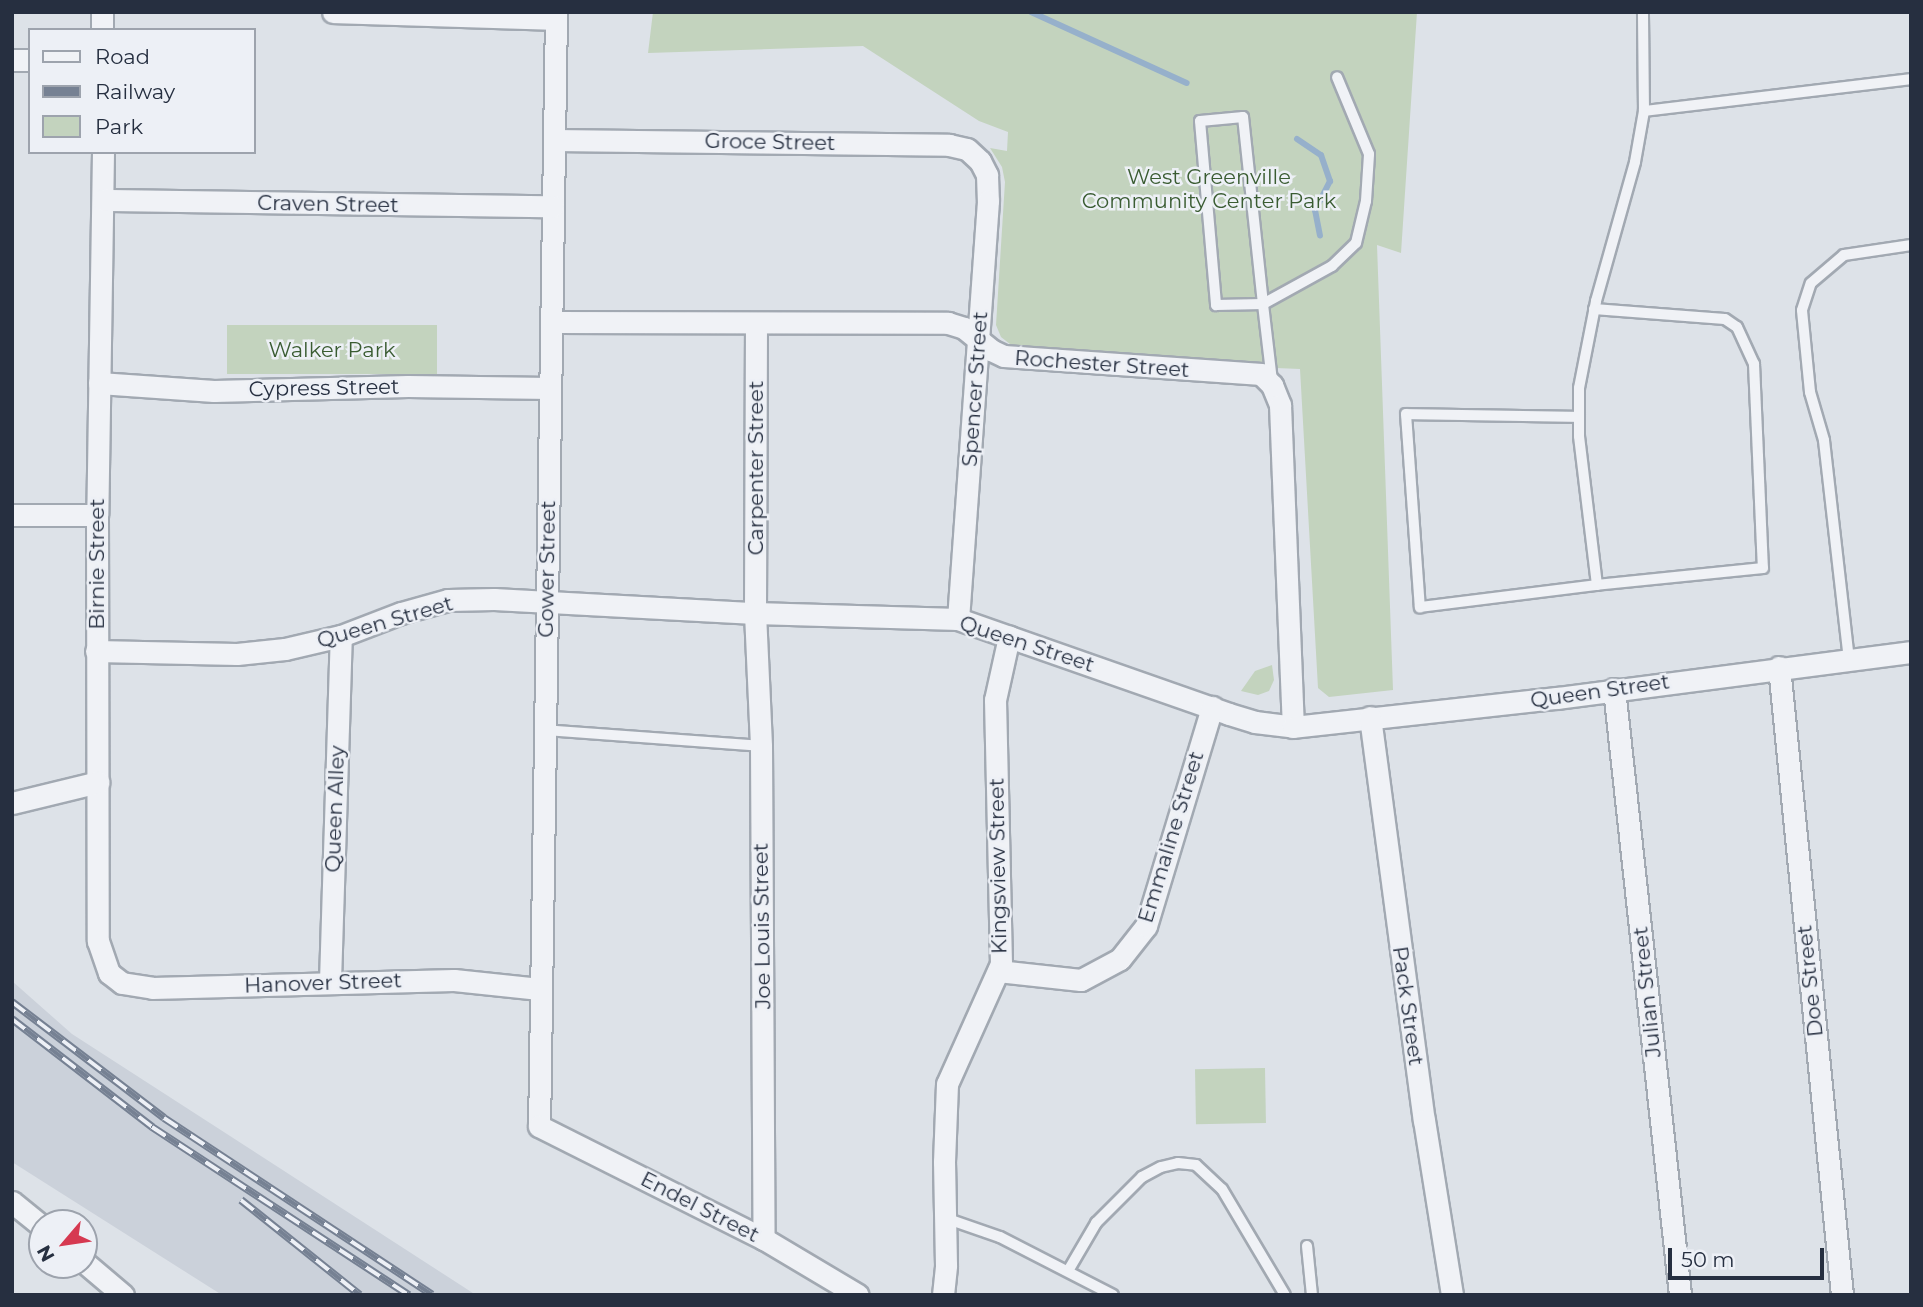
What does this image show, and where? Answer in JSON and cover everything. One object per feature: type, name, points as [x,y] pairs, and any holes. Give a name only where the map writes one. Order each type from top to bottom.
[{"type":"street","points":[[333,12],[556,16]]},
{"type":"street","name":"Gower Street","points":[[539,1126],[556,16]]},
{"type":"street","name":"Groce Street","points":[[554,140],[948,145],[967,149],[980,161]]},
{"type":"street","name":"Birnie Street","points":[[103,154],[96,650],[98,941],[109,974]]},
{"type":"street","name":"Spencer Street","points":[[958,619],[988,201],[987,175],[980,161]]},
{"type":"street","name":"Craven Street","points":[[103,200],[553,206]]},
{"type":"street","name":"Rochester Street","points":[[552,322],[948,323],[964,328],[1004,356],[1261,374],[1272,385]]},
{"type":"street","name":"Carpenter Street","points":[[755,613],[756,323]]},
{"type":"street","name":"Cypress Street","points":[[99,383],[214,391],[408,386],[550,388]]},
{"type":"street","points":[[1272,385],[1280,405],[1293,727]]},
{"type":"street","points":[[12,515],[97,515]]},
{"type":"street","name":"Queen Street","points":[[96,650],[237,654],[285,649],[341,636],[401,613],[448,600],[547,601],[755,613],[958,619],[1255,722],[1293,727],[1911,652]]},
{"type":"street","name":"Joe Louis Street","points":[[755,613],[761,746],[764,1239]]},
{"type":"street","name":"Queen Alley","points":[[330,981],[341,636]]},
{"type":"street","name":"Kingsview Street","points":[[943,1295],[946,1265],[947,1084],[1001,964],[995,700],[1009,637]]},
{"type":"street","name":"Doe Street","points":[[1779,667],[1842,1295]]},
{"type":"street","name":"Julian Street","points":[[1614,690],[1680,1295]]},
{"type":"street","name":"Emmaline Street","points":[[998,971],[1082,980],[1120,959],[1146,926],[1212,707]]},
{"type":"street","name":"Pack Street","points":[[1370,717],[1423,1121],[1452,1295]]},
{"type":"street","points":[[12,803],[98,782]]},
{"type":"street","name":"Hanover Street","points":[[109,974],[122,983],[152,988],[330,981],[454,980],[540,989]]},
{"type":"street","name":"Endel Street","points":[[539,1126],[764,1239],[858,1295]]},
{"type":"street","points":[[12,1202],[28,1215]]},
{"type":"street","points":[[98,1275],[123,1295]]},
{"type":"lane","points":[[1597,585],[1579,417],[1579,388],[1594,309],[1635,162],[1644,111],[1643,12]]},
{"type":"lane","points":[[1272,385],[1264,304],[1243,117],[1200,121],[1216,305],[1264,304],[1332,266],[1356,243],[1366,201],[1369,154],[1337,77]]},
{"type":"lane","points":[[1644,111],[1911,79]]},
{"type":"lane","points":[[1849,660],[1824,440],[1810,392],[1802,310],[1811,283],[1844,254],[1911,245]]},
{"type":"lane","points":[[1579,417],[1406,414],[1420,607],[1763,568],[1754,364],[1737,327],[1725,319],[1594,309]]},
{"type":"lane","points":[[544,730],[761,746]]},
{"type":"lane","points":[[1068,1271],[1096,1223],[1142,1177],[1161,1167],[1178,1163],[1196,1165],[1222,1189],[1285,1295]]},
{"type":"lane","points":[[945,1218],[1000,1237],[1113,1295]]},
{"type":"lane","points":[[1307,1246],[1312,1295]]},
{"type":"shaded area","points":[[12,981],[72,1034],[476,1295],[222,1295],[98,1216],[98,1209],[86,1209],[12,1162]]},
{"type":"green space","name":"West Greenville Community Center Park","points":[[653,12],[1417,12],[1401,253],[1377,245],[1393,690],[1329,697],[1318,688],[1300,369],[1200,365],[1015,348],[1001,337],[996,325],[1005,182],[1002,167],[990,148],[1007,151],[1008,132],[979,121],[863,46],[648,53]]},
{"type":"green space","name":"Walker Park","points":[[227,325],[437,325],[437,374],[227,374]]},
{"type":"green space","points":[[1272,665],[1274,680],[1269,691],[1258,695],[1241,691],[1255,671]]},
{"type":"green space","points":[[1265,1068],[1266,1123],[1196,1124],[1195,1069]]},
{"type":"waterway","points":[[1031,12],[1187,83]]},
{"type":"waterway","points":[[1297,139],[1321,155],[1330,181],[1315,210],[1320,236]]},
{"type":"railway","points":[[12,1002],[164,1118],[432,1295]]},
{"type":"railway","points":[[12,1019],[152,1127],[409,1295]]},
{"type":"railway","points":[[241,1200],[360,1295]]}]
